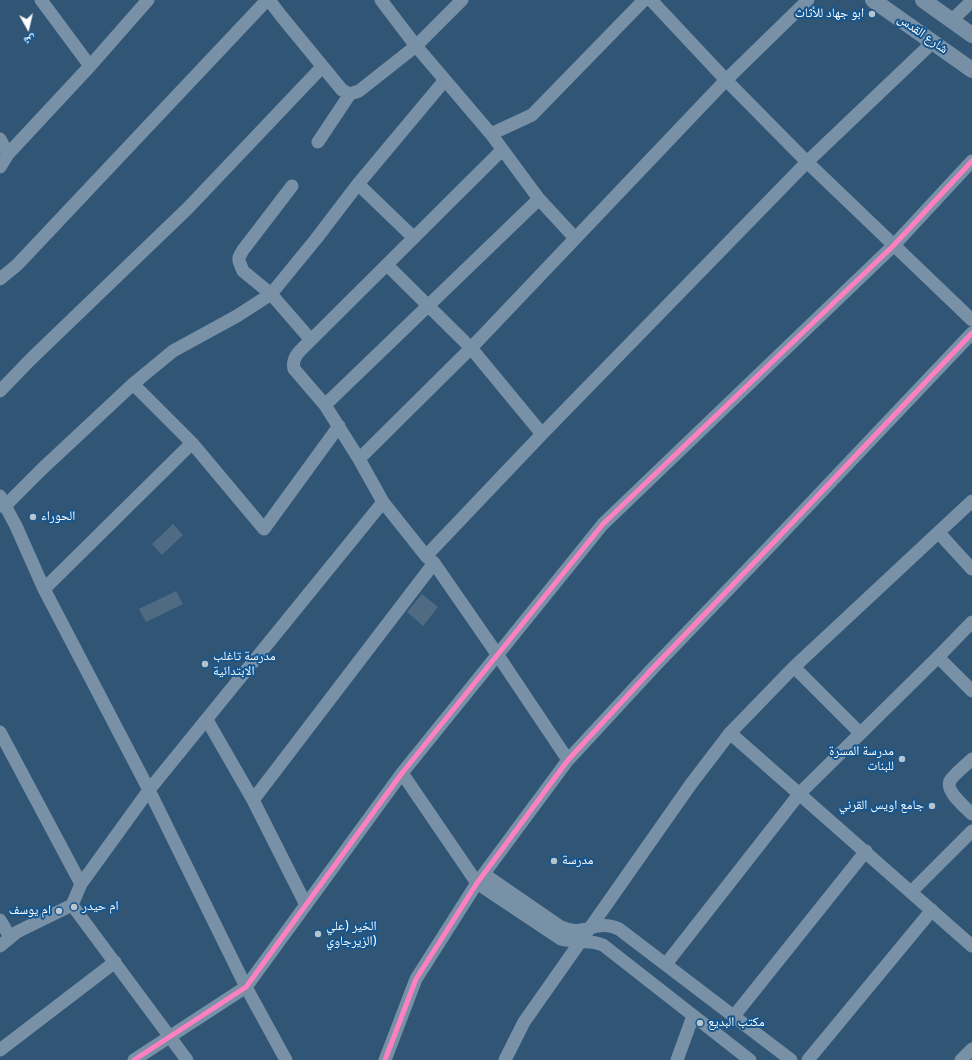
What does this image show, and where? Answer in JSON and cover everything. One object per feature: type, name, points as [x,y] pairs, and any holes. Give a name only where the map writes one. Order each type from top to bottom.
[{"type":"main road","name":"شارع القدس","points":[[873,0],[969,66]]},
{"type":"main road","points":[[923,0],[972,35]]},
{"type":"street","points":[[41,0],[90,66]]},
{"type":"street","points":[[0,167],[8,154],[90,66],[148,0]]},
{"type":"street","points":[[0,279],[17,265],[268,0],[342,90],[350,94]]},
{"type":"street","points":[[381,0],[416,46],[491,134],[539,199],[575,238]]},
{"type":"street","points":[[318,142],[350,94],[359,91],[416,46],[462,0]]},
{"type":"street","points":[[491,134],[532,115],[644,0]]},
{"type":"street","points":[[651,0],[726,80],[807,162],[972,320]]},
{"type":"street","points":[[359,459],[471,348],[726,80],[808,0]]},
{"type":"street","points":[[952,20],[972,1]]},
{"type":"street","points":[[253,800],[430,559],[542,434],[807,162],[933,42]]},
{"type":"street","points":[[0,391],[31,359],[188,208],[322,66]]},
{"type":"street","points":[[286,1060],[246,987],[149,790],[44,588],[2,502],[42,469],[133,384],[173,352],[237,316],[270,294],[316,239],[358,184],[445,80]]},
{"type":"street","points":[[0,139],[8,154]]},
{"type":"street","points":[[502,150],[412,237],[387,265],[310,340],[294,357],[293,363],[294,369],[325,405],[339,426],[383,502],[430,559],[497,654],[568,760]]},
{"type":"street","points":[[134,1060],[246,987],[402,773],[603,524],[894,244],[972,161]]},
{"type":"street","points":[[358,184],[412,237]]},
{"type":"street","points":[[292,186],[243,250],[238,261],[243,271],[270,294],[310,340]]},
{"type":"street","points":[[325,405],[539,199]]},
{"type":"street","points":[[387,265],[471,348],[542,434]]},
{"type":"street","points":[[385,1060],[416,979],[480,878],[568,760],[653,668],[972,333]]},
{"type":"street","points":[[133,384],[192,443],[264,529],[339,426]]},
{"type":"street","points":[[44,588],[192,443]]},
{"type":"street","points":[[505,1060],[524,1022],[691,784],[730,733],[794,667],[939,534],[972,501]]},
{"type":"street","points":[[0,946],[17,932],[72,905],[81,884],[149,790],[383,502]]},
{"type":"street","points":[[939,534],[972,569]]},
{"type":"street","points":[[666,964],[800,793],[938,658],[972,622]]},
{"type":"street","points":[[938,658],[972,691]]},
{"type":"street","points":[[794,667],[860,733]]},
{"type":"street","points":[[207,720],[253,800],[306,905]]},
{"type":"street","points":[[0,732],[81,884]]},
{"type":"street","points":[[730,733],[866,851],[972,946]]},
{"type":"street","points":[[972,759],[950,781],[949,786],[952,793],[972,814]]},
{"type":"street","points":[[402,773],[480,878],[554,935],[567,940],[589,940],[603,945],[750,1060]]},
{"type":"street","points":[[911,892],[972,831]]},
{"type":"street","points":[[734,1016],[866,851]]},
{"type":"street","points":[[480,878],[566,930],[578,931],[603,925],[619,929],[791,1060]]},
{"type":"street","points":[[72,905],[187,1060]]},
{"type":"street","points":[[808,1060],[932,910]]},
{"type":"street","points":[[0,920],[10,937]]},
{"type":"street","points":[[0,1050],[115,962]]},
{"type":"street","points":[[677,1060],[693,1016]]},
{"type":"street","points":[[960,1060],[972,1049]]},
{"type":"building","points":[[173,524],[183,535],[162,555],[152,544]]},
{"type":"building","points":[[176,591],[183,604],[146,622],[139,609]]},
{"type":"building","points":[[422,594],[438,607],[423,626],[407,612]]},
{"type":"cycle path","points":[[134,1060],[246,987],[402,773],[603,524],[894,245],[972,161]]},
{"type":"cycle path","points":[[385,1060],[416,979],[477,883],[568,760],[653,668],[972,333]]},
{"type":"place","name":"ابو جهاد للأثاث","points":[[872,14]]},
{"type":"place","name":"الحوراء","points":[[33,517]]},
{"type":"place","name":"مدرسة تاغلب الابتدائية","points":[[205,664]]},
{"type":"place","name":"مدرسة المسرة للبنات","points":[[902,759]]},
{"type":"place","name":"جامع اويس القرني","points":[[932,806]]},
{"type":"place","name":"مدرسة","points":[[554,861]]},
{"type":"place","name":"ام حيدر","points":[[74,907]]},
{"type":"place","name":"ام يوسف","points":[[59,911]]},
{"type":"place","name":"الخير (علي الزيرجاوي)","points":[[318,934]]},
{"type":"place","name":"مكتب البديع","points":[[700,1023]]}]
